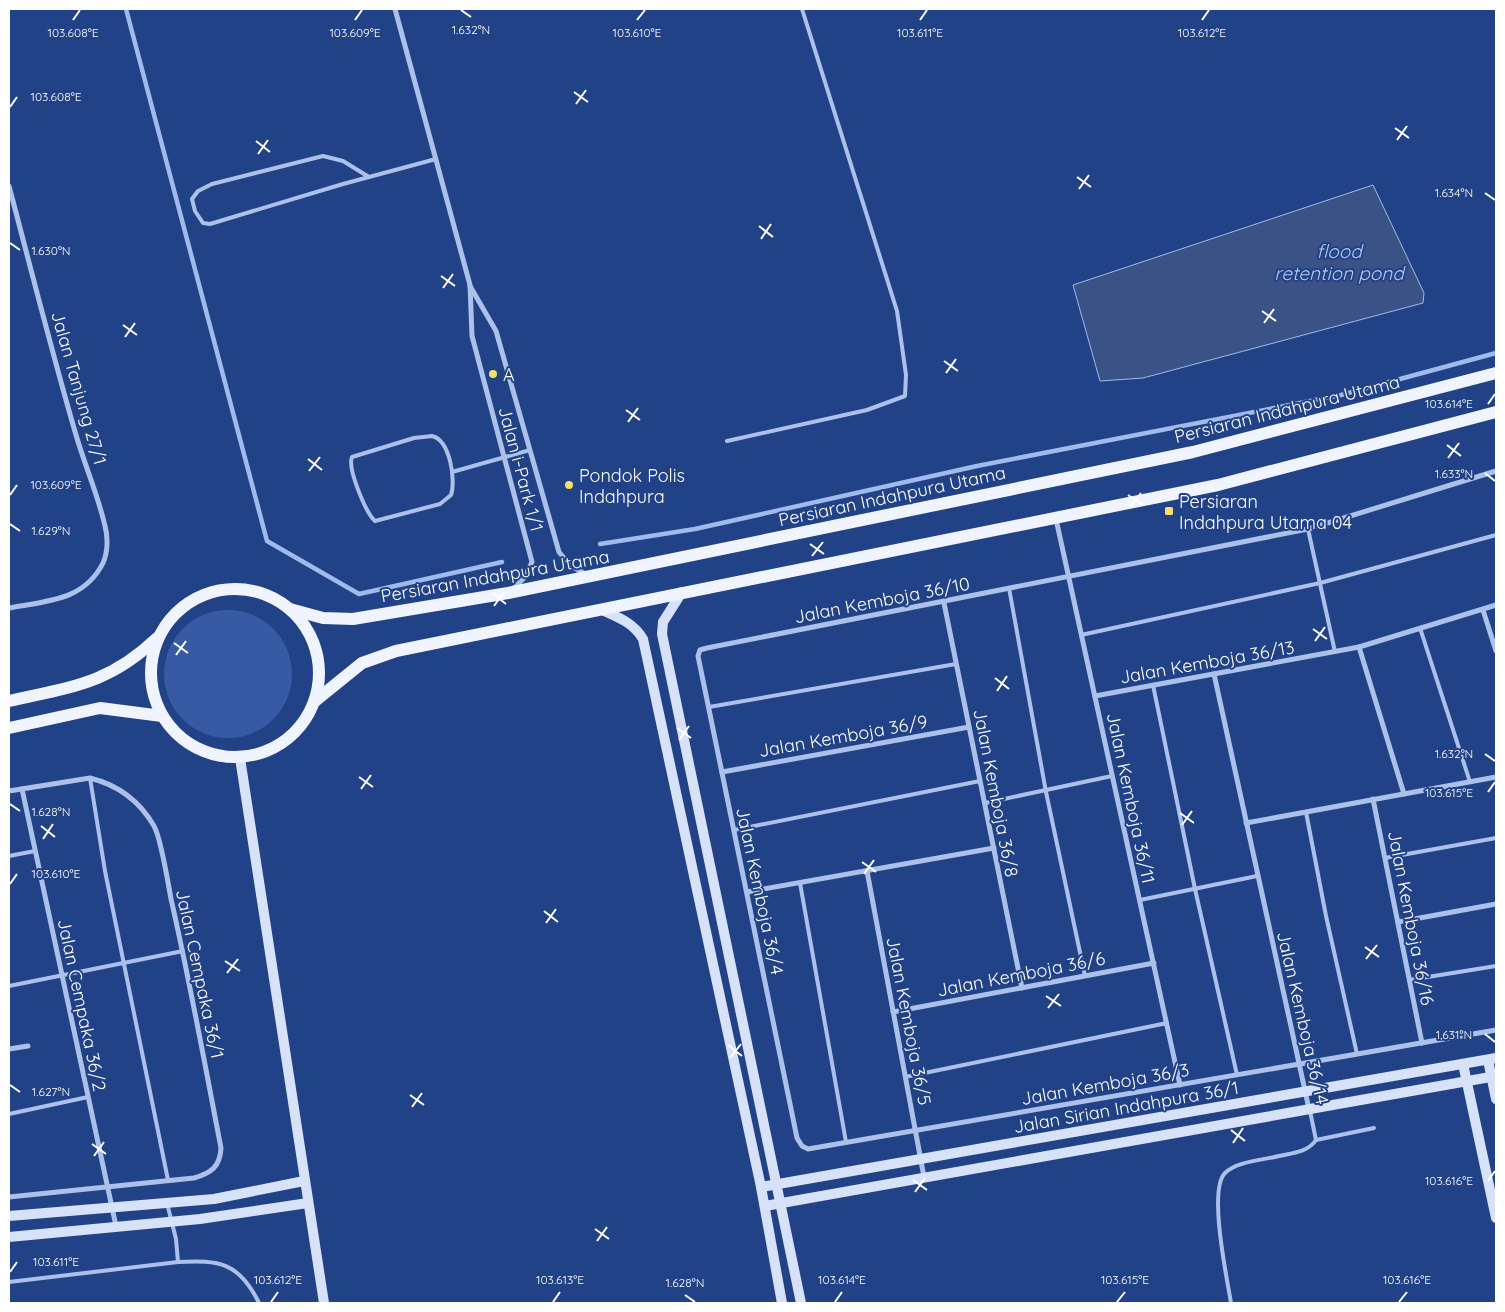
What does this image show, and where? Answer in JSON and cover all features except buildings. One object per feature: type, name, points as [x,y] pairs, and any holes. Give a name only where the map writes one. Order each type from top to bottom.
[{"type":"main road","name":"Persiaran Indahpura Utama","points":[[290,609],[323,618],[353,619],[590,577],[1193,452],[1496,373]]},
{"type":"main road","points":[[315,701],[362,663],[396,651],[1218,485],[1496,412]]},
{"type":"main road","points":[[9,700],[90,683],[121,667],[157,638],[172,617],[192,600],[216,591],[242,589],[268,596],[290,609],[311,636],[320,668],[315,701],[304,723],[286,741],[264,753],[240,758],[209,754],[182,740],[162,716],[152,691],[150,664],[157,638]]},
{"type":"main road","points":[[9,728],[100,708],[162,716]]},
{"type":"street","name":"Jalan i-Park 1/1","points":[[395,9],[470,286],[472,336],[532,562],[524,578],[508,593]]},
{"type":"street","name":"Jalan Tanjung 27/1","points":[[9,186],[11,203],[76,435],[105,526],[107,544],[104,561],[96,576],[82,590],[59,598],[9,608]]},
{"type":"street","name":"Jalan i-Park 1/1","points":[[470,286],[496,331],[559,552],[570,565],[590,577]]},
{"type":"street","name":"Jalan Kemboja 36/10","points":[[700,650],[944,603],[1009,588],[1308,529],[1496,471]]},
{"type":"street","name":"Jalan Kemboja 36/11","points":[[1056,518],[1180,1085]]},
{"type":"street","points":[[682,592],[663,622],[662,634],[778,1184],[780,1203],[801,1303]]},
{"type":"street","name":"Jalan Kemboja 36/8","points":[[944,603],[1022,988]]},
{"type":"street","name":"Jalan Kemboja 36/13","points":[[1095,696],[1359,647],[1496,605]]},
{"type":"street","points":[[600,609],[630,623],[637,629],[643,639],[761,1187],[782,1303]]},
{"type":"street","points":[[1483,610],[1496,651]]},
{"type":"street","points":[[1359,647],[1404,794]]},
{"type":"street","name":"Jalan Kemboja 36/4","points":[[700,650],[698,656],[797,1138]]},
{"type":"street","name":"Jalan Kemboja 36/14","points":[[1214,674],[1309,1109]]},
{"type":"street","name":"Jalan Kemboja 36/9","points":[[722,772],[969,727]]},
{"type":"street","points":[[240,758],[324,1303]]},
{"type":"street","points":[[1246,823],[1496,777]]},
{"type":"street","name":"Jalan Cempaka 36/1","points":[[9,791],[90,778],[116,786],[130,796],[155,828],[183,951],[220,1154],[215,1169],[205,1175],[9,1197]]},
{"type":"street","name":"Jalan Cempaka 36/2","points":[[22,789],[116,1226]]},
{"type":"street","name":"Jalan Kemboja 36/16","points":[[1373,799],[1422,1043]]},
{"type":"street","points":[[747,892],[994,848]]},
{"type":"street","name":"Jalan Kemboja 36/5","points":[[867,871],[924,1177]]},
{"type":"street","points":[[1398,922],[1496,904]]},
{"type":"street","name":"Jalan Kemboja 36/6","points":[[893,1012],[1154,963]]},
{"type":"street","name":"Jalan Kemboja 36/3","points":[[797,1138],[802,1146],[808,1149],[1496,1030]]},
{"type":"street","points":[[9,1050],[28,1046]]},
{"type":"street","points":[[1492,1059],[1496,1099]]},
{"type":"street","name":"Jalan Sirian Indahpura 36/1","points":[[761,1187],[1492,1059]]},
{"type":"street","points":[[1463,1064],[1496,1218]]},
{"type":"street","name":"Jalan Sirian Indahpura 36/1","points":[[764,1206],[1494,1076]]},
{"type":"street","points":[[9,1216],[214,1199],[304,1181]]},
{"type":"street","points":[[9,1237],[172,1222],[308,1203]]},
{"type":"lane","points":[[727,441],[867,410],[905,396],[906,375],[897,311],[802,9]]},
{"type":"lane","points":[[369,176],[343,161],[323,156],[212,184],[198,191],[192,199],[200,220],[206,224],[369,176],[436,160]]},
{"type":"lane","points":[[432,436],[439,438],[444,443],[452,472],[452,492],[448,499],[440,504],[375,521],[368,513],[350,468],[350,461],[356,455],[414,438],[432,436]]},
{"type":"lane","points":[[452,472],[530,450]]},
{"type":"lane","points":[[1308,529],[1335,652]]},
{"type":"lane","points":[[1081,635],[1320,583],[1496,535]]},
{"type":"lane","points":[[1009,588],[1046,792],[1085,976]]},
{"type":"lane","points":[[1420,628],[1470,782]]},
{"type":"lane","points":[[709,707],[956,664]]},
{"type":"lane","points":[[1153,685],[1195,889],[1237,1075]]},
{"type":"lane","points":[[985,803],[1046,792],[1112,776]]},
{"type":"lane","points":[[90,778],[105,871],[168,1180]]},
{"type":"lane","points":[[734,830],[980,781]]},
{"type":"lane","points":[[1306,812],[1326,916],[1357,1054]]},
{"type":"lane","points":[[1385,858],[1496,838]]},
{"type":"lane","points":[[9,856],[35,851]]},
{"type":"lane","points":[[1140,900],[1258,876]]},
{"type":"lane","points":[[800,883],[846,1142]]},
{"type":"lane","points":[[9,986],[183,951]]},
{"type":"lane","points":[[1409,980],[1496,966]]},
{"type":"lane","points":[[905,1076],[1167,1024]]},
{"type":"lane","points":[[9,1114],[88,1097]]},
{"type":"lane","name":"Jalan Kemboja 36/14","points":[[1309,1109],[1316,1140]]},
{"type":"lane","points":[[1231,1303],[1220,1232],[1218,1184],[1226,1172],[1237,1165],[1301,1152],[1312,1147],[1316,1140],[1374,1128]]},
{"type":"lane","points":[[166,1203],[176,1239],[178,1262]]},
{"type":"lane","points":[[9,1282],[178,1262],[215,1261],[233,1269],[252,1288],[259,1303]]},
{"type":"shaded area","points":[[228,610],[241,611],[253,615],[273,629],[287,649],[291,661],[291,687],[287,699],[273,719],[253,733],[241,737],[228,738],[215,737],[203,733],[183,719],[169,699],[165,687],[164,674],[165,661],[169,649],[183,629],[203,615],[215,611]]},
{"type":"water","name":"flood retention pond","points":[[1373,185],[1424,293],[1423,303],[1143,378],[1100,381],[1073,285]]},
{"type":"waterway","points":[[126,9],[267,541],[359,594],[502,562]]},
{"type":"waterway","points":[[600,544],[695,529],[977,466],[1341,395],[1496,353]]},
{"type":"place","name":"A","points":[[493,374]]},
{"type":"place","name":"Pondok Polis Indahpura","points":[[569,485]]},
{"type":"place","name":"Persiaran Indahpura Utama 04","points":[[1169,511]]}]
